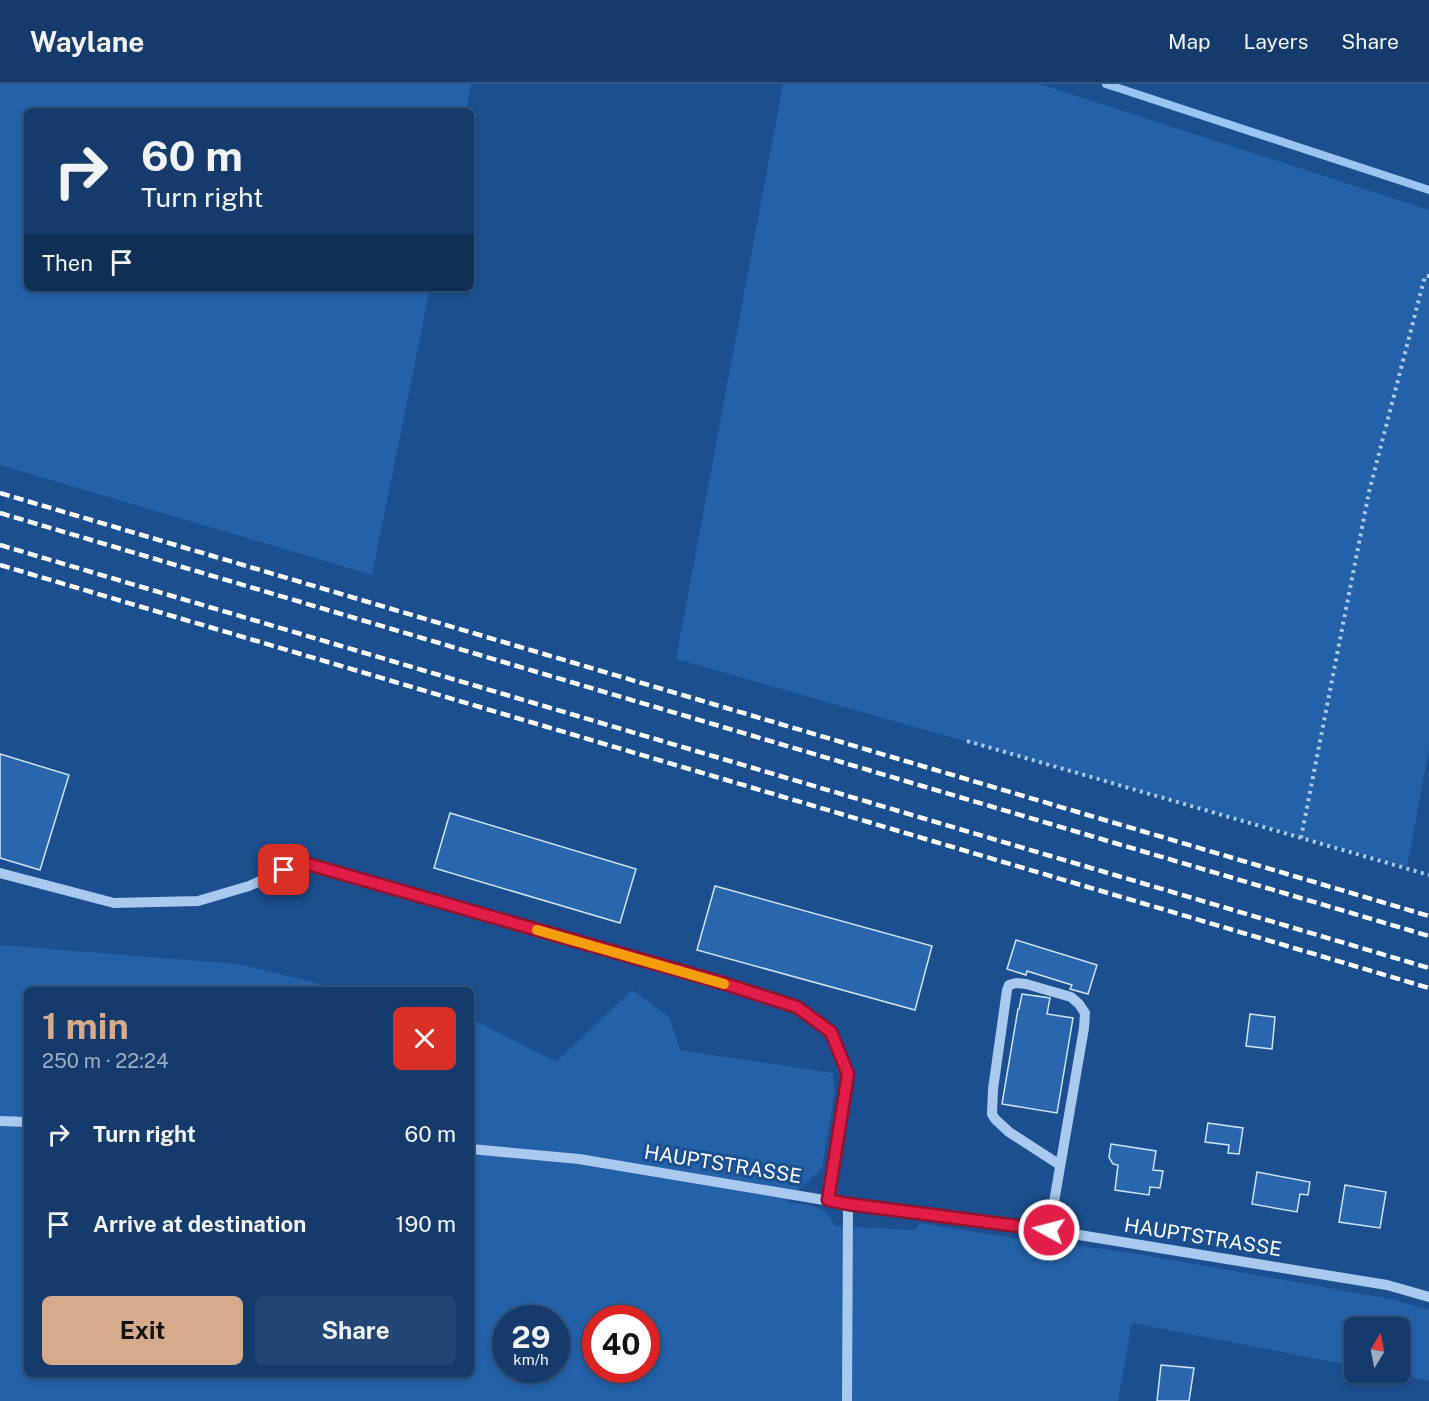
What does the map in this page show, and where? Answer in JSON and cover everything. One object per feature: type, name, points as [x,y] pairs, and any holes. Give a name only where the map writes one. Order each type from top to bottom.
[{"type":"street","points":[[0,873],[114,903],[198,901],[249,886],[301,862],[716,981],[797,1007],[831,1032],[848,1074],[828,1200]]},
{"type":"street","points":[[1049,1230],[1084,1028],[1085,1013],[1071,997],[1016,983],[1009,986],[1007,990],[993,1089],[992,1114],[1008,1131],[1060,1165]]},
{"type":"street","points":[[0,1121],[24,1122]]},
{"type":"street","name":"HAUPTSTRASSE","points":[[474,1149],[579,1159],[848,1204],[1049,1230],[1387,1285],[1429,1297]]},
{"type":"street","points":[[847,1401],[848,1204]]},
{"type":"path","points":[[1301,838],[1369,492],[1425,276],[1429,276]]},
{"type":"path","points":[[967,741],[1429,875]]},
{"type":"shaded area","points":[[0,84],[471,84],[467,108],[24,108],[24,291],[429,291],[372,575],[0,465]]},
{"type":"shaded area","points":[[783,84],[1040,84],[1429,210],[1429,749],[1407,867],[676,659]]},
{"type":"shaded area","points":[[0,945],[238,964],[333,987],[24,987],[24,1377],[474,1377],[474,1021],[556,1062],[632,990],[669,1017],[680,1050],[833,1073],[835,1091],[822,1168],[786,1202],[821,1209],[835,1226],[915,1230],[919,1223],[1020,1239],[1121,1251],[1391,1299],[1429,1310],[1429,1381],[1410,1377],[1410,1317],[1344,1317],[1344,1364],[1132,1323],[1118,1401],[0,1401]]},
{"type":"building","points":[[0,754],[69,775],[40,870],[0,858]]},
{"type":"building","points":[[450,813],[636,869],[620,923],[434,868]]},
{"type":"building","points":[[715,886],[932,946],[915,1010],[697,950]]},
{"type":"building","points":[[1016,940],[1097,965],[1088,994],[1070,989],[1072,985],[1027,971],[1026,975],[1007,969]]},
{"type":"building","points":[[1022,994],[1050,998],[1047,1014],[1073,1018],[1057,1113],[1002,1104]]},
{"type":"building","points":[[1250,1014],[1275,1017],[1272,1049],[1246,1046]]},
{"type":"building","points":[[1208,1123],[1243,1128],[1239,1154],[1228,1153],[1229,1145],[1205,1142]]},
{"type":"building","points":[[1111,1144],[1156,1151],[1153,1170],[1163,1171],[1160,1188],[1150,1187],[1149,1195],[1115,1190],[1118,1165],[1113,1164],[1109,1157]]},
{"type":"building","points":[[1257,1172],[1310,1182],[1308,1195],[1300,1194],[1297,1212],[1252,1204]]},
{"type":"building","points":[[1345,1185],[1386,1192],[1380,1228],[1339,1222]]},
{"type":"building","points":[[1161,1365],[1194,1368],[1189,1401],[1157,1401]]},
{"type":"waterway","points":[[1106,84],[1429,190]]},
{"type":"railway","points":[[0,493],[1429,916]]},
{"type":"railway","points":[[0,513],[1429,936]]},
{"type":"railway","points":[[0,545],[1429,968]]},
{"type":"railway","points":[[0,565],[1429,988]]},
{"type":"slow traffic","points":[[537,930],[724,984]]},
{"type":"route","points":[[284,870],[301,862],[716,981],[797,1007],[831,1032],[848,1074],[828,1200],[1049,1230]]}]
